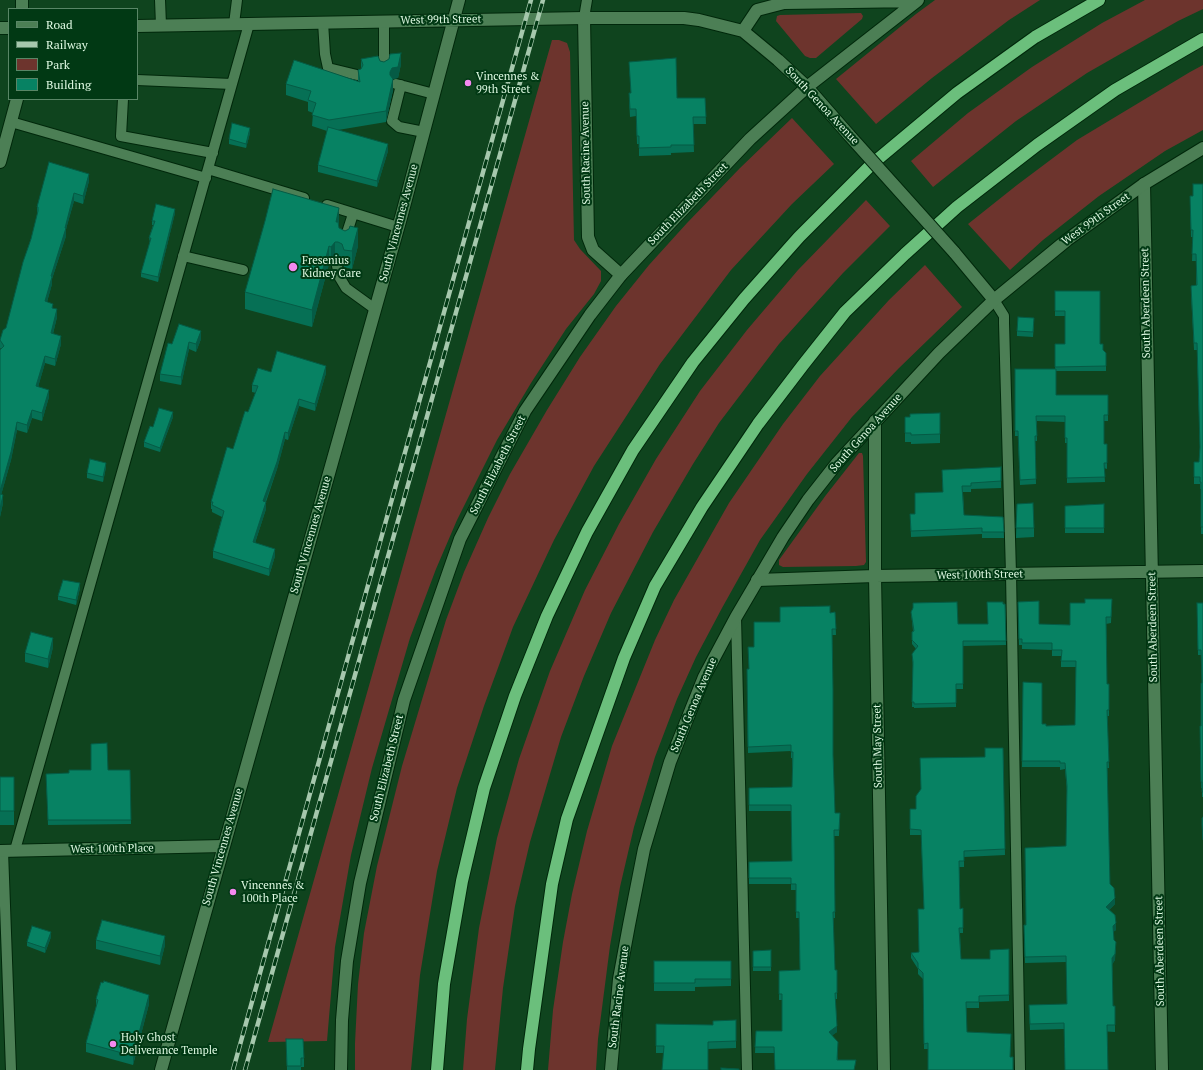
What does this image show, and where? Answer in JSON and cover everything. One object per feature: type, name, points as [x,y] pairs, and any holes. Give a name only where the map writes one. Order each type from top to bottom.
[{"type":"highway","points":[[437,1070],[444,984],[462,881],[484,788],[546,616],[587,532],[633,450],[694,362],[744,298],[798,237],[872,164],[957,93],[1035,37],[1099,0]]},
{"type":"highway","points":[[527,1070],[552,884],[566,819],[624,658],[645,608],[655,586],[702,508],[758,424],[807,359],[845,312],[904,254],[957,207],[1037,145],[1115,90],[1203,39]]},
{"type":"street","name":"South Vincennes Avenue","points":[[161,1070],[398,227],[459,0]]},
{"type":"street","points":[[743,31],[758,5],[784,3],[917,1]]},
{"type":"street","name":"South Elizabeth Street","points":[[341,1070],[342,1020],[347,961],[362,876],[404,700],[460,539],[525,411],[590,315],[621,275],[750,139],[807,87],[917,1]]},
{"type":"street","name":"West 99th Street","points":[[138,26],[584,18],[684,18],[699,20],[743,31]]},
{"type":"street","name":"South Racine Avenue","points":[[584,18],[588,237],[593,250],[621,275]]},
{"type":"street","name":"South Genoa Avenue","points":[[629,924],[644,849],[670,762],[704,677],[757,580],[808,500],[837,463],[939,354],[994,300],[954,252],[807,87],[778,60],[743,31]]},
{"type":"street","points":[[0,162],[17,100]]},
{"type":"street","name":"West 99th Street","points":[[994,300],[1067,240],[1144,184],[1203,148]]},
{"type":"street","name":"South Aberdeen Street","points":[[1144,184],[1162,1070]]},
{"type":"street","name":"South May Street","points":[[875,421],[875,576],[884,1070]]},
{"type":"street","name":"West 100th Street","points":[[757,580],[875,576],[1203,571]]},
{"type":"street","name":"West 100th Place","points":[[6,850],[223,846]]},
{"type":"street","name":"South Racine Avenue","points":[[611,1070],[619,979],[629,924]]},
{"type":"lane","points":[[160,0],[161,25]]},
{"type":"lane","points":[[234,24],[237,0]]},
{"type":"lane","points":[[584,18],[587,0]]},
{"type":"lane","points":[[384,21],[384,66]]},
{"type":"lane","points":[[323,22],[325,54],[328,68],[357,75]]},
{"type":"lane","points":[[11,1070],[6,850],[184,256],[249,24]]},
{"type":"lane","points":[[138,80],[232,84]]},
{"type":"lane","points":[[424,132],[399,127],[392,122],[398,84],[434,94]]},
{"type":"lane","points":[[123,100],[121,136],[213,153]]},
{"type":"lane","points":[[11,122],[207,173],[398,227]]},
{"type":"lane","points":[[344,242],[353,214]]},
{"type":"lane","points":[[184,256],[243,270]]},
{"type":"lane","points":[[337,266],[340,278],[346,288],[375,309]]},
{"type":"lane","points":[[994,300],[1004,316],[1011,574],[1020,1070]]},
{"type":"lane","points":[[736,617],[747,1070]]},
{"type":"green space","points":[[935,0],[1040,0],[1009,20],[932,78],[876,124],[836,79]]},
{"type":"green space","points":[[1145,0],[1203,0],[1203,9],[1178,21],[1087,73],[1016,121],[933,187],[911,161],[968,113],[1032,67],[1102,23]]},
{"type":"green space","points":[[861,13],[863,16],[862,19],[816,58],[805,56],[776,21],[777,16],[780,15]]},
{"type":"green space","points":[[552,40],[559,40],[567,43],[570,52],[574,240],[580,249],[601,271],[601,281],[594,294],[566,329],[531,383],[497,440],[457,520],[436,569],[410,638],[372,768],[351,855],[335,947],[327,1041],[268,1042]]},
{"type":"green space","points":[[1203,65],[1203,130],[1165,151],[1099,196],[1043,240],[1010,270],[968,224],[1077,140]]},
{"type":"green space","points":[[792,118],[834,164],[792,204],[731,270],[660,364],[594,466],[554,540],[513,627],[484,706],[457,788],[437,871],[420,975],[411,1070],[355,1070],[358,984],[364,933],[377,866],[402,766],[446,620],[464,572],[488,518],[510,474],[547,410],[580,357],[616,306],[649,265],[687,223],[740,168]]},
{"type":"green space","points":[[866,200],[890,226],[843,273],[779,344],[719,423],[653,532],[611,613],[584,676],[561,737],[530,842],[515,906],[503,988],[495,1070],[463,1070],[467,1019],[479,928],[497,838],[519,759],[550,671],[585,590],[619,524],[656,459],[700,391],[747,330],[798,270]]},
{"type":"green space","points":[[925,265],[962,307],[899,368],[852,417],[807,474],[760,540],[722,608],[696,657],[677,699],[655,757],[634,827],[620,887],[610,946],[598,1039],[596,1070],[548,1070],[553,1010],[563,942],[572,894],[587,831],[612,746],[655,640],[674,600],[729,503],[783,424],[820,376],[889,300]]},
{"type":"green space","points":[[859,453],[862,453],[863,456],[866,562],[864,565],[783,567],[779,565],[779,560],[826,495]]},
{"type":"building","points":[[401,53],[398,67],[392,68],[390,72],[393,79],[386,111],[329,120],[312,115],[316,103],[308,100],[311,91],[286,84],[294,60],[360,82],[358,70],[361,69],[363,65],[361,59],[378,56],[380,61],[384,62],[389,59],[390,54]]},
{"type":"building","points":[[676,58],[677,98],[705,98],[706,117],[693,117],[694,145],[671,145],[671,147],[639,148],[636,109],[630,109],[629,93],[631,93],[629,62]]},
{"type":"building","points":[[232,123],[250,128],[246,144],[229,139]]},
{"type":"building","points":[[328,127],[388,144],[377,181],[318,165]]},
{"type":"building","points":[[49,162],[89,174],[83,196],[74,193],[66,228],[45,301],[53,304],[52,308],[57,309],[51,333],[61,336],[55,359],[45,356],[36,386],[49,390],[42,413],[32,410],[27,425],[17,422],[11,452],[0,491],[0,350],[4,346],[0,340],[3,330],[6,328],[23,262],[31,239],[38,211],[37,207]]},
{"type":"building","points":[[1193,184],[1203,184],[1203,527],[1201,527],[1201,482],[1200,477],[1194,477],[1194,462],[1199,462],[1200,447],[1197,343],[1194,343],[1191,286],[1197,285],[1196,254],[1192,254],[1193,230],[1191,230],[1190,196],[1193,196]]},
{"type":"building","name":"Fresenius Kidney Care","points":[[273,189],[339,208],[336,222],[338,222],[339,228],[345,231],[349,229],[350,226],[358,228],[352,251],[344,250],[342,244],[338,242],[335,242],[331,247],[329,246],[312,310],[245,292]]},
{"type":"building","points":[[156,204],[175,209],[158,277],[141,273],[151,238],[149,238],[155,221],[152,221]]},
{"type":"building","points":[[1055,291],[1100,291],[1100,344],[1103,344],[1103,350],[1106,353],[1106,366],[1055,367],[1055,344],[1065,344],[1065,311],[1055,311]]},
{"type":"building","points":[[1018,317],[1034,318],[1033,332],[1017,331]]},
{"type":"building","points":[[179,324],[201,331],[196,344],[189,342],[181,377],[160,374],[168,343],[172,344]]},
{"type":"building","points":[[277,351],[326,366],[315,404],[299,399],[288,433],[285,432],[277,462],[263,501],[266,502],[253,542],[275,549],[269,569],[213,551],[224,511],[212,505],[213,502],[211,502],[227,447],[233,449],[245,411],[248,412],[258,386],[252,385],[258,368],[271,372]]},
{"type":"building","points":[[1015,369],[1056,369],[1056,395],[1108,395],[1108,415],[1104,415],[1104,444],[1107,444],[1107,463],[1104,463],[1105,477],[1067,478],[1067,438],[1065,438],[1065,416],[1036,416],[1036,479],[1020,480],[1018,431],[1015,431]]},
{"type":"building","points":[[159,408],[173,412],[160,448],[144,442],[150,426],[153,427]]},
{"type":"building","points":[[940,413],[940,434],[911,435],[911,433],[905,433],[905,417],[910,417],[910,414]]},
{"type":"building","points":[[90,459],[106,463],[103,477],[87,473]]},
{"type":"building","points":[[1001,467],[1001,481],[971,483],[971,486],[962,486],[964,515],[1003,517],[1004,532],[982,532],[982,528],[911,531],[910,514],[915,514],[915,493],[943,492],[942,470]]},
{"type":"building","points":[[0,494],[3,495],[0,509]]},
{"type":"building","points":[[1033,503],[1034,528],[1016,528],[1017,504]]},
{"type":"building","points":[[1104,504],[1104,528],[1065,528],[1065,506]]},
{"type":"building","points":[[63,580],[80,583],[76,600],[58,596]]},
{"type":"building","points":[[1085,599],[1112,599],[1111,617],[1106,617],[1107,684],[1109,684],[1109,710],[1107,710],[1109,762],[1107,762],[1110,884],[1114,888],[1115,898],[1106,907],[1115,915],[1116,923],[1113,926],[1114,940],[1116,942],[1115,954],[1112,958],[1115,1025],[1107,1025],[1108,1070],[1065,1070],[1064,1023],[1030,1024],[1029,1005],[1067,1004],[1066,956],[1025,957],[1025,848],[1066,846],[1067,786],[1065,763],[1060,763],[1060,761],[1022,761],[1023,682],[1042,683],[1042,724],[1046,724],[1046,726],[1075,725],[1076,661],[1061,661],[1062,650],[1052,650],[1052,643],[1022,643],[1022,639],[1019,639],[1018,602],[1039,601],[1039,624],[1070,625],[1070,603],[1085,603]]},
{"type":"building","points":[[957,602],[958,624],[988,624],[987,602],[1003,602],[1003,604],[1005,604],[1006,641],[963,641],[963,684],[956,684],[956,703],[914,704],[914,702],[912,702],[912,654],[918,646],[912,640],[912,632],[914,631],[911,612],[913,603]]},
{"type":"building","points":[[1197,603],[1203,603],[1203,792],[1201,782],[1200,726],[1202,683],[1201,650],[1198,650]]},
{"type":"building","points":[[830,606],[830,613],[835,612],[836,629],[832,629],[835,813],[840,813],[839,830],[834,830],[835,912],[833,912],[835,970],[837,970],[837,993],[835,993],[837,1026],[829,1032],[838,1042],[837,1060],[856,1060],[854,1070],[775,1070],[774,1047],[755,1047],[756,1031],[782,1031],[782,994],[779,994],[779,971],[800,970],[799,912],[796,912],[796,884],[791,884],[791,878],[749,878],[749,862],[792,861],[791,805],[749,805],[749,788],[792,787],[793,752],[791,752],[791,745],[748,747],[748,647],[754,647],[754,622],[780,622],[780,607]]},
{"type":"building","points":[[31,632],[53,638],[48,659],[25,653]]},
{"type":"building","points":[[107,743],[108,770],[130,770],[131,820],[48,820],[46,774],[69,773],[69,770],[91,770],[91,744]]},
{"type":"building","points":[[985,748],[1003,748],[1005,849],[964,851],[964,861],[959,861],[960,909],[963,908],[963,928],[959,928],[961,959],[990,959],[990,950],[1009,949],[1009,995],[979,996],[979,1002],[966,1002],[967,1032],[1011,1034],[1010,1057],[1013,1057],[1013,1070],[928,1070],[928,1043],[924,1044],[923,973],[918,968],[918,963],[911,953],[919,952],[918,909],[924,909],[921,830],[910,829],[910,809],[916,809],[916,796],[921,789],[920,758],[985,757]]},
{"type":"building","points":[[0,777],[14,777],[14,811],[0,811]]},
{"type":"building","points":[[1203,817],[1203,840],[1202,818]]},
{"type":"building","points":[[102,920],[165,936],[160,956],[96,940]]},
{"type":"building","points":[[32,926],[51,932],[45,948],[27,942]]},
{"type":"building","points":[[771,950],[771,967],[753,967],[753,951]]},
{"type":"building","points":[[654,961],[731,961],[731,979],[695,979],[695,983],[654,983]]},
{"type":"building","points":[[104,981],[149,995],[133,1056],[86,1043],[98,1000],[96,999],[101,982],[103,983]]},
{"type":"building","points":[[736,1020],[736,1041],[708,1042],[708,1070],[662,1070],[664,1046],[656,1046],[656,1024],[713,1025],[713,1021]]},
{"type":"building","points":[[286,1039],[303,1039],[304,1058],[301,1058],[301,1066],[287,1066]]},
{"type":"building","points":[[721,1068],[739,1069],[739,1070],[721,1070]]},
{"type":"railway","points":[[233,1070],[531,0]]},
{"type":"railway","points":[[245,1070],[543,0]]},
{"type":"place","name":"Vincennes & 99th Street","points":[[468,83]]},
{"type":"place","name":"Fresenius Kidney Care","points":[[293,267]]},
{"type":"place","name":"Vincennes & 100th Place","points":[[233,892]]},
{"type":"place","name":"Holy Ghost Deliverance Temple","points":[[113,1044]]}]
